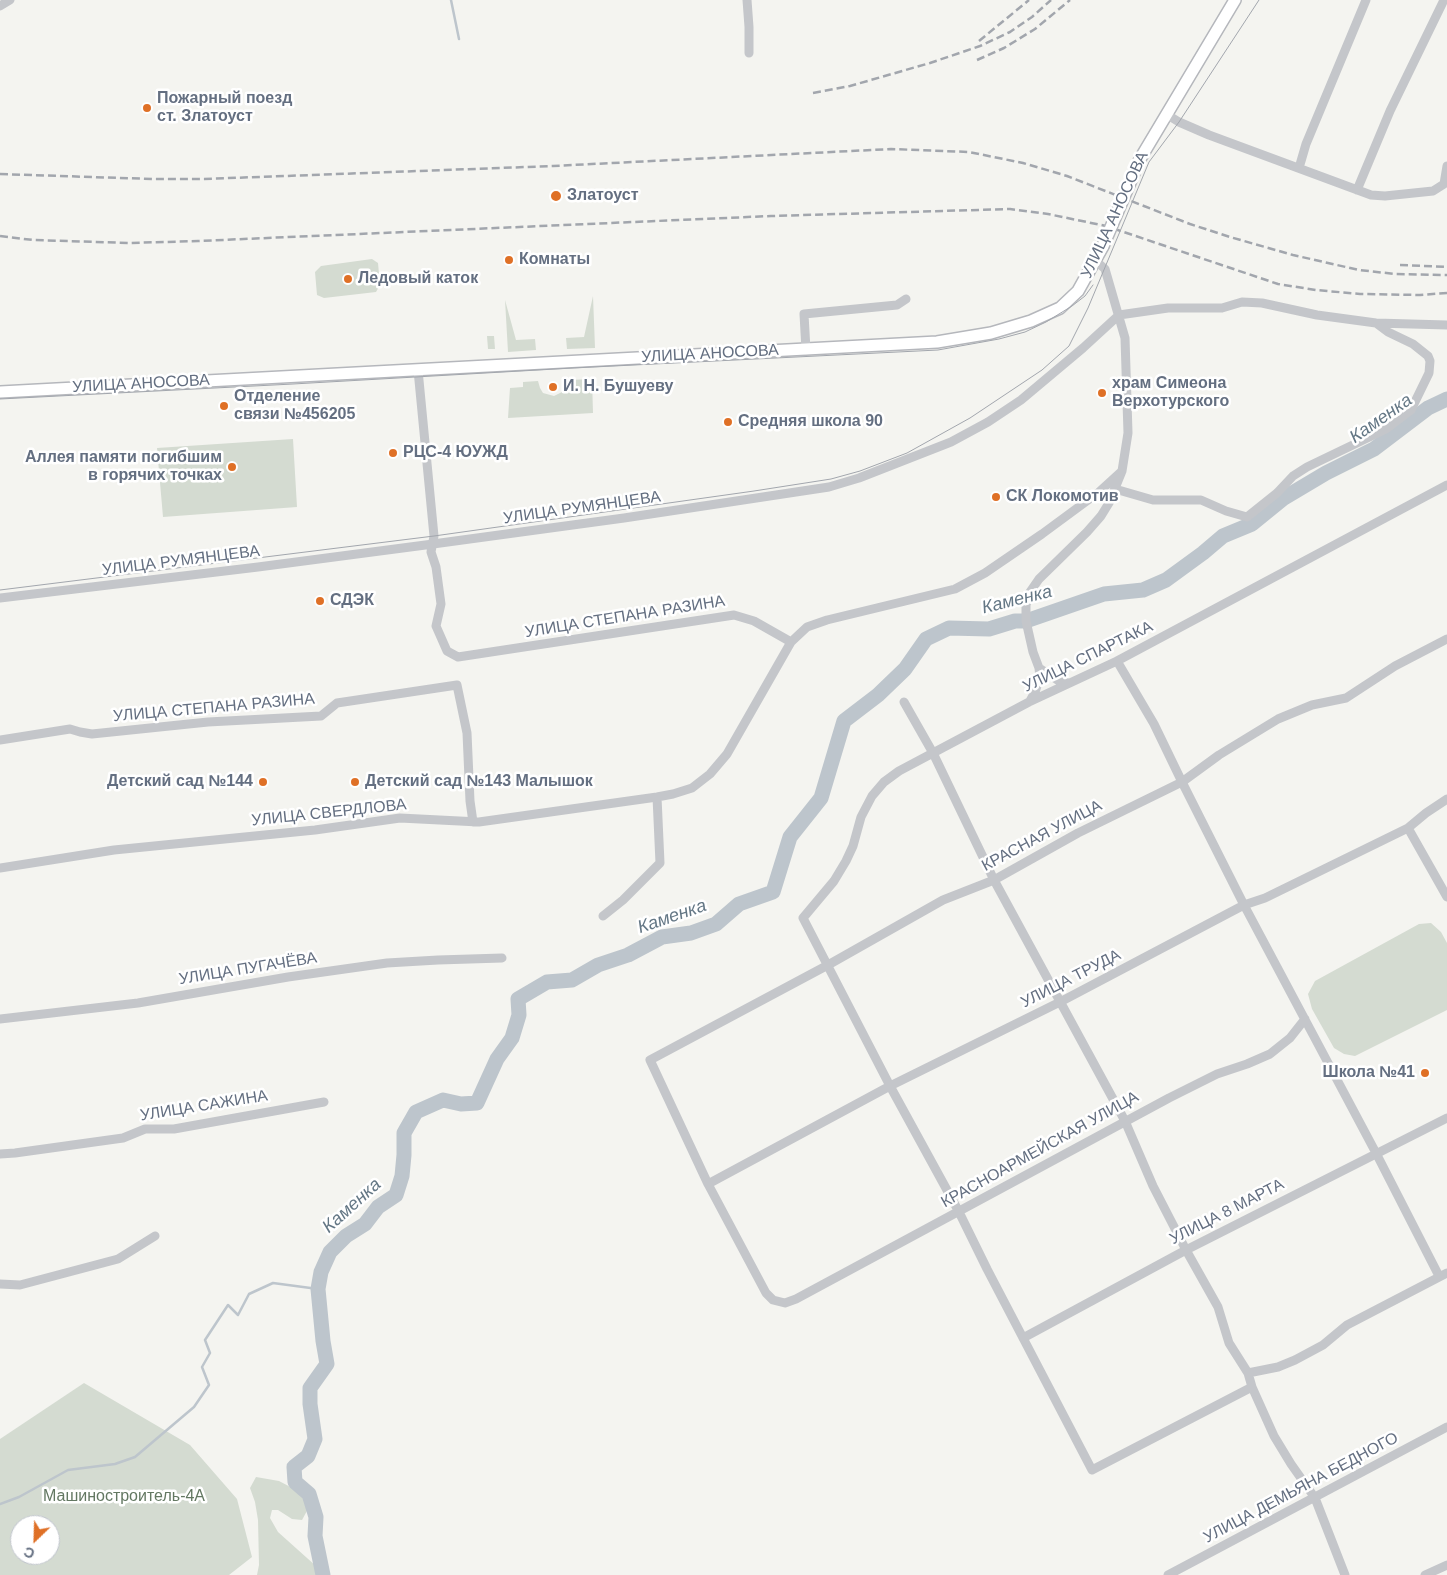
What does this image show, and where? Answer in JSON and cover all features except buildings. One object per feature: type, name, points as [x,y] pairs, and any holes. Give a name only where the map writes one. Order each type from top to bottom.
[{"type":"main road","name":"УЛИЦА АНОСОВА","points":[[0,392],[937,342],[992,333],[1023,324],[1060,308],[1078,291],[1096,261],[1140,159],[1235,0]]},
{"type":"street","points":[[0,6],[10,0]]},
{"type":"street","points":[[747,0],[749,53]]},
{"type":"street","points":[[1299,168],[1306,144],[1366,0]]},
{"type":"street","points":[[1357,190],[1390,111],[1444,0]]},
{"type":"street","points":[[1166,114],[1191,128],[1371,195],[1384,196],[1433,191],[1444,184],[1447,166]]},
{"type":"street","points":[[1030,702],[1040,677],[1040,668],[1033,652],[1026,621],[1026,605],[1030,592],[1039,579],[1101,516],[1116,489],[1122,471],[1128,433],[1127,352],[1105,269],[1096,261]]},
{"type":"street","points":[[806,350],[804,314],[897,306],[906,299]]},
{"type":"street","points":[[1118,314],[1168,308],[1222,308],[1242,302],[1262,303],[1317,315],[1376,323],[1447,325]]},
{"type":"street","name":"УЛИЦА РУМЯНЦЕВА","points":[[0,598],[433,544],[829,487],[859,478],[951,442],[988,422],[1028,394],[1083,348],[1118,314]]},
{"type":"street","points":[[1116,489],[1153,500],[1202,500],[1226,511],[1247,517],[1277,493],[1293,476],[1307,467],[1386,429],[1411,410],[1429,372],[1430,361],[1428,356],[1413,344],[1388,332],[1376,323]]},
{"type":"street","points":[[418,370],[434,536],[433,544]]},
{"type":"street","name":"УЛИЦА СВЕРДЛОВА","points":[[0,868],[114,850],[305,831],[400,818],[472,822],[657,797],[692,788],[710,774],[727,754],[791,642],[807,627],[827,620],[955,589],[985,573],[1042,534],[1099,492],[1122,471]]},
{"type":"street","name":"УЛИЦА СПАРТАКА","points":[[828,965],[803,918],[834,881],[846,861],[853,846],[861,816],[872,796],[884,782],[899,771],[933,753],[1068,683],[1117,661],[1447,485]]},
{"type":"street","name":"УЛИЦА СТЕПАНА РАЗИНА","points":[[433,544],[432,552],[441,604],[436,626],[446,651],[458,657],[734,614],[754,621],[791,642]]},
{"type":"street","name":"КРАСНАЯ УЛИЦА","points":[[708,1184],[650,1060],[828,965],[944,900],[994,880],[1078,833],[1182,782],[1219,754],[1278,719],[1312,705],[1346,698],[1395,666],[1447,639]]},
{"type":"street","points":[[1117,661],[1154,724],[1244,905],[1376,1153],[1443,1274],[1346,1325],[1323,1345],[1295,1360],[1278,1367],[1248,1373]]},
{"type":"street","points":[[1040,668],[1059,680],[1068,683]]},
{"type":"street","name":"УЛИЦА СТЕПАНА РАЗИНА","points":[[0,740],[70,728],[92,734],[208,722],[321,716],[338,702],[457,685],[467,734],[472,822]]},
{"type":"street","points":[[904,702],[933,753],[994,880],[1125,1121],[1153,1186],[1218,1307],[1229,1343],[1248,1373],[1252,1387],[1282,1451],[1315,1498],[1345,1575]]},
{"type":"street","points":[[603,916],[623,900],[660,863],[657,797]]},
{"type":"street","name":"УЛИЦА ТРУДА","points":[[708,1184],[890,1086],[1060,1002],[1244,905],[1265,898],[1408,828],[1447,798]]},
{"type":"street","points":[[1408,828],[1447,897]]},
{"type":"street","name":"УЛИЦА ПУГАЧЁВА","points":[[0,1019],[138,1003],[288,977],[387,963],[502,958]]},
{"type":"street","points":[[828,965],[890,1086],[959,1212],[1092,1470],[1252,1387]]},
{"type":"street","name":"КРАСНОАРМЕЙСКАЯ УЛИЦА","points":[[708,1184],[766,1293],[773,1300],[785,1303],[796,1299],[959,1212],[1125,1121],[1217,1074],[1270,1054],[1290,1038],[1304,1019]]},
{"type":"street","name":"УЛИЦА САЖИНА","points":[[0,1154],[124,1138],[145,1129],[174,1129],[324,1102]]},
{"type":"street","name":"УЛИЦА 8 МАРТА","points":[[1023,1338],[1186,1250],[1447,1118]]},
{"type":"street","points":[[0,1284],[20,1286],[118,1259],[155,1236]]},
{"type":"street","name":"УЛИЦА ДЕМЬЯНА БЕДНОГО","points":[[1168,1575],[1447,1427]]},
{"type":"street","points":[[1425,1575],[1447,1565]]},
{"type":"green space","name":"Ледовый каток","points":[[372,259],[378,263],[380,285],[376,292],[324,298],[317,295],[315,272],[321,266]]},
{"type":"green space","points":[[593,296],[595,348],[567,349],[566,338],[584,337]]},
{"type":"green space","points":[[505,300],[516,340],[535,339],[536,350],[508,352]]},
{"type":"green space","points":[[487,336],[494,336],[495,349],[488,349]]},
{"type":"green space","points":[[592,379],[593,413],[508,418],[510,388],[523,387],[523,382],[538,381],[543,393],[554,396],[564,391],[568,380]]},
{"type":"green space","points":[[293,439],[297,507],[163,517],[157,448]]},
{"type":"green space","points":[[1431,923],[1441,932],[1447,943],[1447,1010],[1355,1056],[1344,1054],[1334,1048],[1312,1009],[1308,994],[1315,981],[1419,924]]},
{"type":"green space","name":"Машиностроитель-4А","points":[[84,1383],[190,1445],[237,1499],[252,1557],[229,1575],[0,1575],[0,1439]]},
{"type":"green space","points":[[256,1477],[279,1481],[300,1492],[308,1509],[302,1520],[292,1519],[278,1510],[272,1510],[270,1518],[278,1532],[326,1575],[257,1575],[259,1565],[258,1520],[250,1488]]},
{"type":"waterway","points":[[451,0],[459,39]]},
{"type":"waterway","name":"Каменка","points":[[323,1575],[315,1536],[316,1517],[309,1494],[295,1482],[294,1467],[308,1456],[315,1439],[310,1404],[310,1388],[327,1364],[318,1289],[321,1272],[330,1252],[346,1236],[365,1224],[378,1207],[396,1195],[402,1176],[404,1133],[416,1112],[443,1100],[461,1104],[477,1103],[497,1059],[512,1038],[519,1015],[518,999],[547,982],[572,980],[598,965],[628,955],[662,937],[691,933],[716,924],[739,904],[773,892],[790,837],[821,798],[844,721],[878,695],[905,669],[926,639],[949,628],[989,629],[1015,621],[1026,621],[1104,594],[1143,590],[1166,580],[1223,536],[1252,524],[1284,498],[1326,473],[1374,449],[1428,408],[1447,399]]},
{"type":"waterway","points":[[0,1504],[19,1497],[68,1470],[115,1464],[135,1457],[194,1407],[209,1385],[202,1367],[210,1353],[205,1340],[228,1305],[238,1315],[249,1294],[273,1283],[318,1289]]},
{"type":"tram line","points":[[0,590],[434,536],[754,491],[831,479],[860,471],[907,453],[970,418],[1042,370],[1069,346],[1088,308],[1149,162],[1179,122],[1259,0]]},
{"type":"tram line","points":[[0,399],[938,350],[999,339],[1025,332],[1072,306],[1085,296],[1093,285]]},
{"type":"railway","points":[[979,41],[1029,0]]},
{"type":"railway","points":[[813,93],[850,86],[930,63],[980,46],[1010,32],[1032,17],[1051,0]]},
{"type":"railway","points":[[977,60],[1004,48],[1035,29],[1070,0]]},
{"type":"railway","points":[[0,174],[204,179],[553,166],[891,149],[969,152],[1023,163],[1067,176],[1190,224],[1293,255],[1359,270],[1395,274],[1447,275]]},
{"type":"railway","points":[[0,236],[33,240],[129,243],[771,216],[1010,209],[1048,214],[1106,226],[1278,284],[1360,294],[1420,295],[1447,293]]},
{"type":"railway","points":[[1400,265],[1447,267]]},
{"type":"place","name":"Пожарный поезд ст. Златоуст","points":[[147,108]]},
{"type":"place","name":"Златоуст","points":[[556,196]]},
{"type":"place","name":"Комнаты","points":[[509,260]]},
{"type":"place","name":"Ледовый каток","points":[[348,279]]},
{"type":"place","name":"И. Н. Бушуеву","points":[[553,387]]},
{"type":"place","name":"храм Симеона Верхотурского","points":[[1102,393]]},
{"type":"place","name":"Отделение связи №456205","points":[[224,406]]},
{"type":"place","name":"Средняя школа 90","points":[[728,422]]},
{"type":"place","name":"РЦС-4 ЮУЖД","points":[[393,453]]},
{"type":"place","name":"Аллея памяти погибшим в горячих точках","points":[[232,467]]},
{"type":"place","name":"СК Локомотив","points":[[996,497]]},
{"type":"place","name":"СДЭК","points":[[320,601]]},
{"type":"place","name":"Детский сад №144","points":[[263,782]]},
{"type":"place","name":"Детский сад №143 Малышок","points":[[355,782]]},
{"type":"place","name":"Школа №41","points":[[1425,1073]]}]
